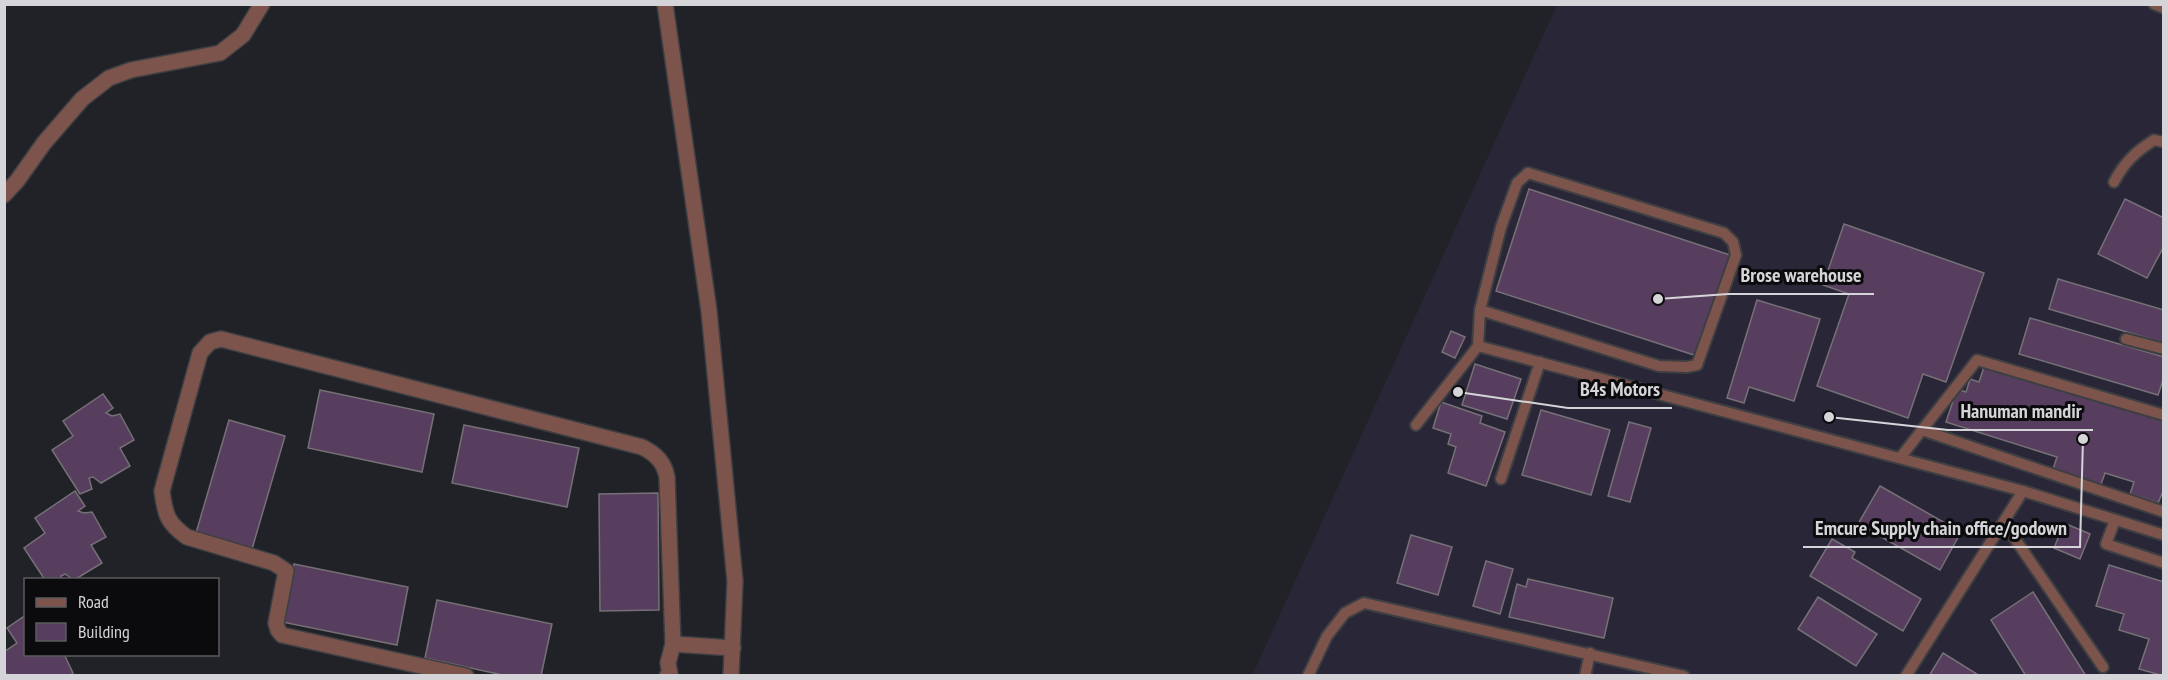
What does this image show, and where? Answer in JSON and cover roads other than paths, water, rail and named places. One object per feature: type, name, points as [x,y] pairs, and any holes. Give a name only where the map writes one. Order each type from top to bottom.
[{"type":"street","points":[[4,195],[82,99],[109,78],[131,70],[220,53],[243,35],[262,4]]},
{"type":"street","points":[[665,4],[709,311],[735,581],[731,675]]},
{"type":"street","points":[[466,675],[282,635],[276,623],[286,571],[274,563],[187,537],[177,530],[165,515],[162,491],[200,354],[210,342],[221,339],[642,447],[652,452],[665,468],[667,477],[673,644],[668,663],[674,675]]},
{"type":"street","points":[[673,644],[733,648]]},
{"type":"lane","points":[[2154,4],[2163,8]]},
{"type":"lane","points":[[2114,182],[2129,158],[2154,141],[2163,142]]},
{"type":"lane","points":[[1416,425],[1478,346],[1480,309],[1501,227],[1517,183],[1528,173],[1724,233],[1733,242],[1736,255],[1697,365],[1659,366],[1480,309]]},
{"type":"lane","points":[[2126,339],[2163,349]]},
{"type":"lane","points":[[1478,346],[2023,491],[2163,535]]},
{"type":"lane","points":[[1900,458],[1977,360],[2163,415]]},
{"type":"lane","points":[[1501,479],[1540,362]]},
{"type":"lane","points":[[1922,430],[2163,512]]},
{"type":"lane","points":[[1906,675],[2023,491]]},
{"type":"lane","points":[[2115,520],[2106,544],[2163,563]]},
{"type":"lane","points":[[2004,522],[2103,667]]},
{"type":"lane","points":[[1308,675],[1327,636],[1345,613],[1364,603],[1684,675]]},
{"type":"lane","points":[[1585,675],[1590,653]]},
{"type":"place","name":"Brose warehouse","points":[[1658,299]]},
{"type":"place","name":"B4s Motors","points":[[1458,392]]},
{"type":"place","name":"Hanuman mandir","points":[[1829,417]]},
{"type":"place","name":"Emcure Supply chain office/godown","points":[[2083,439]]}]
